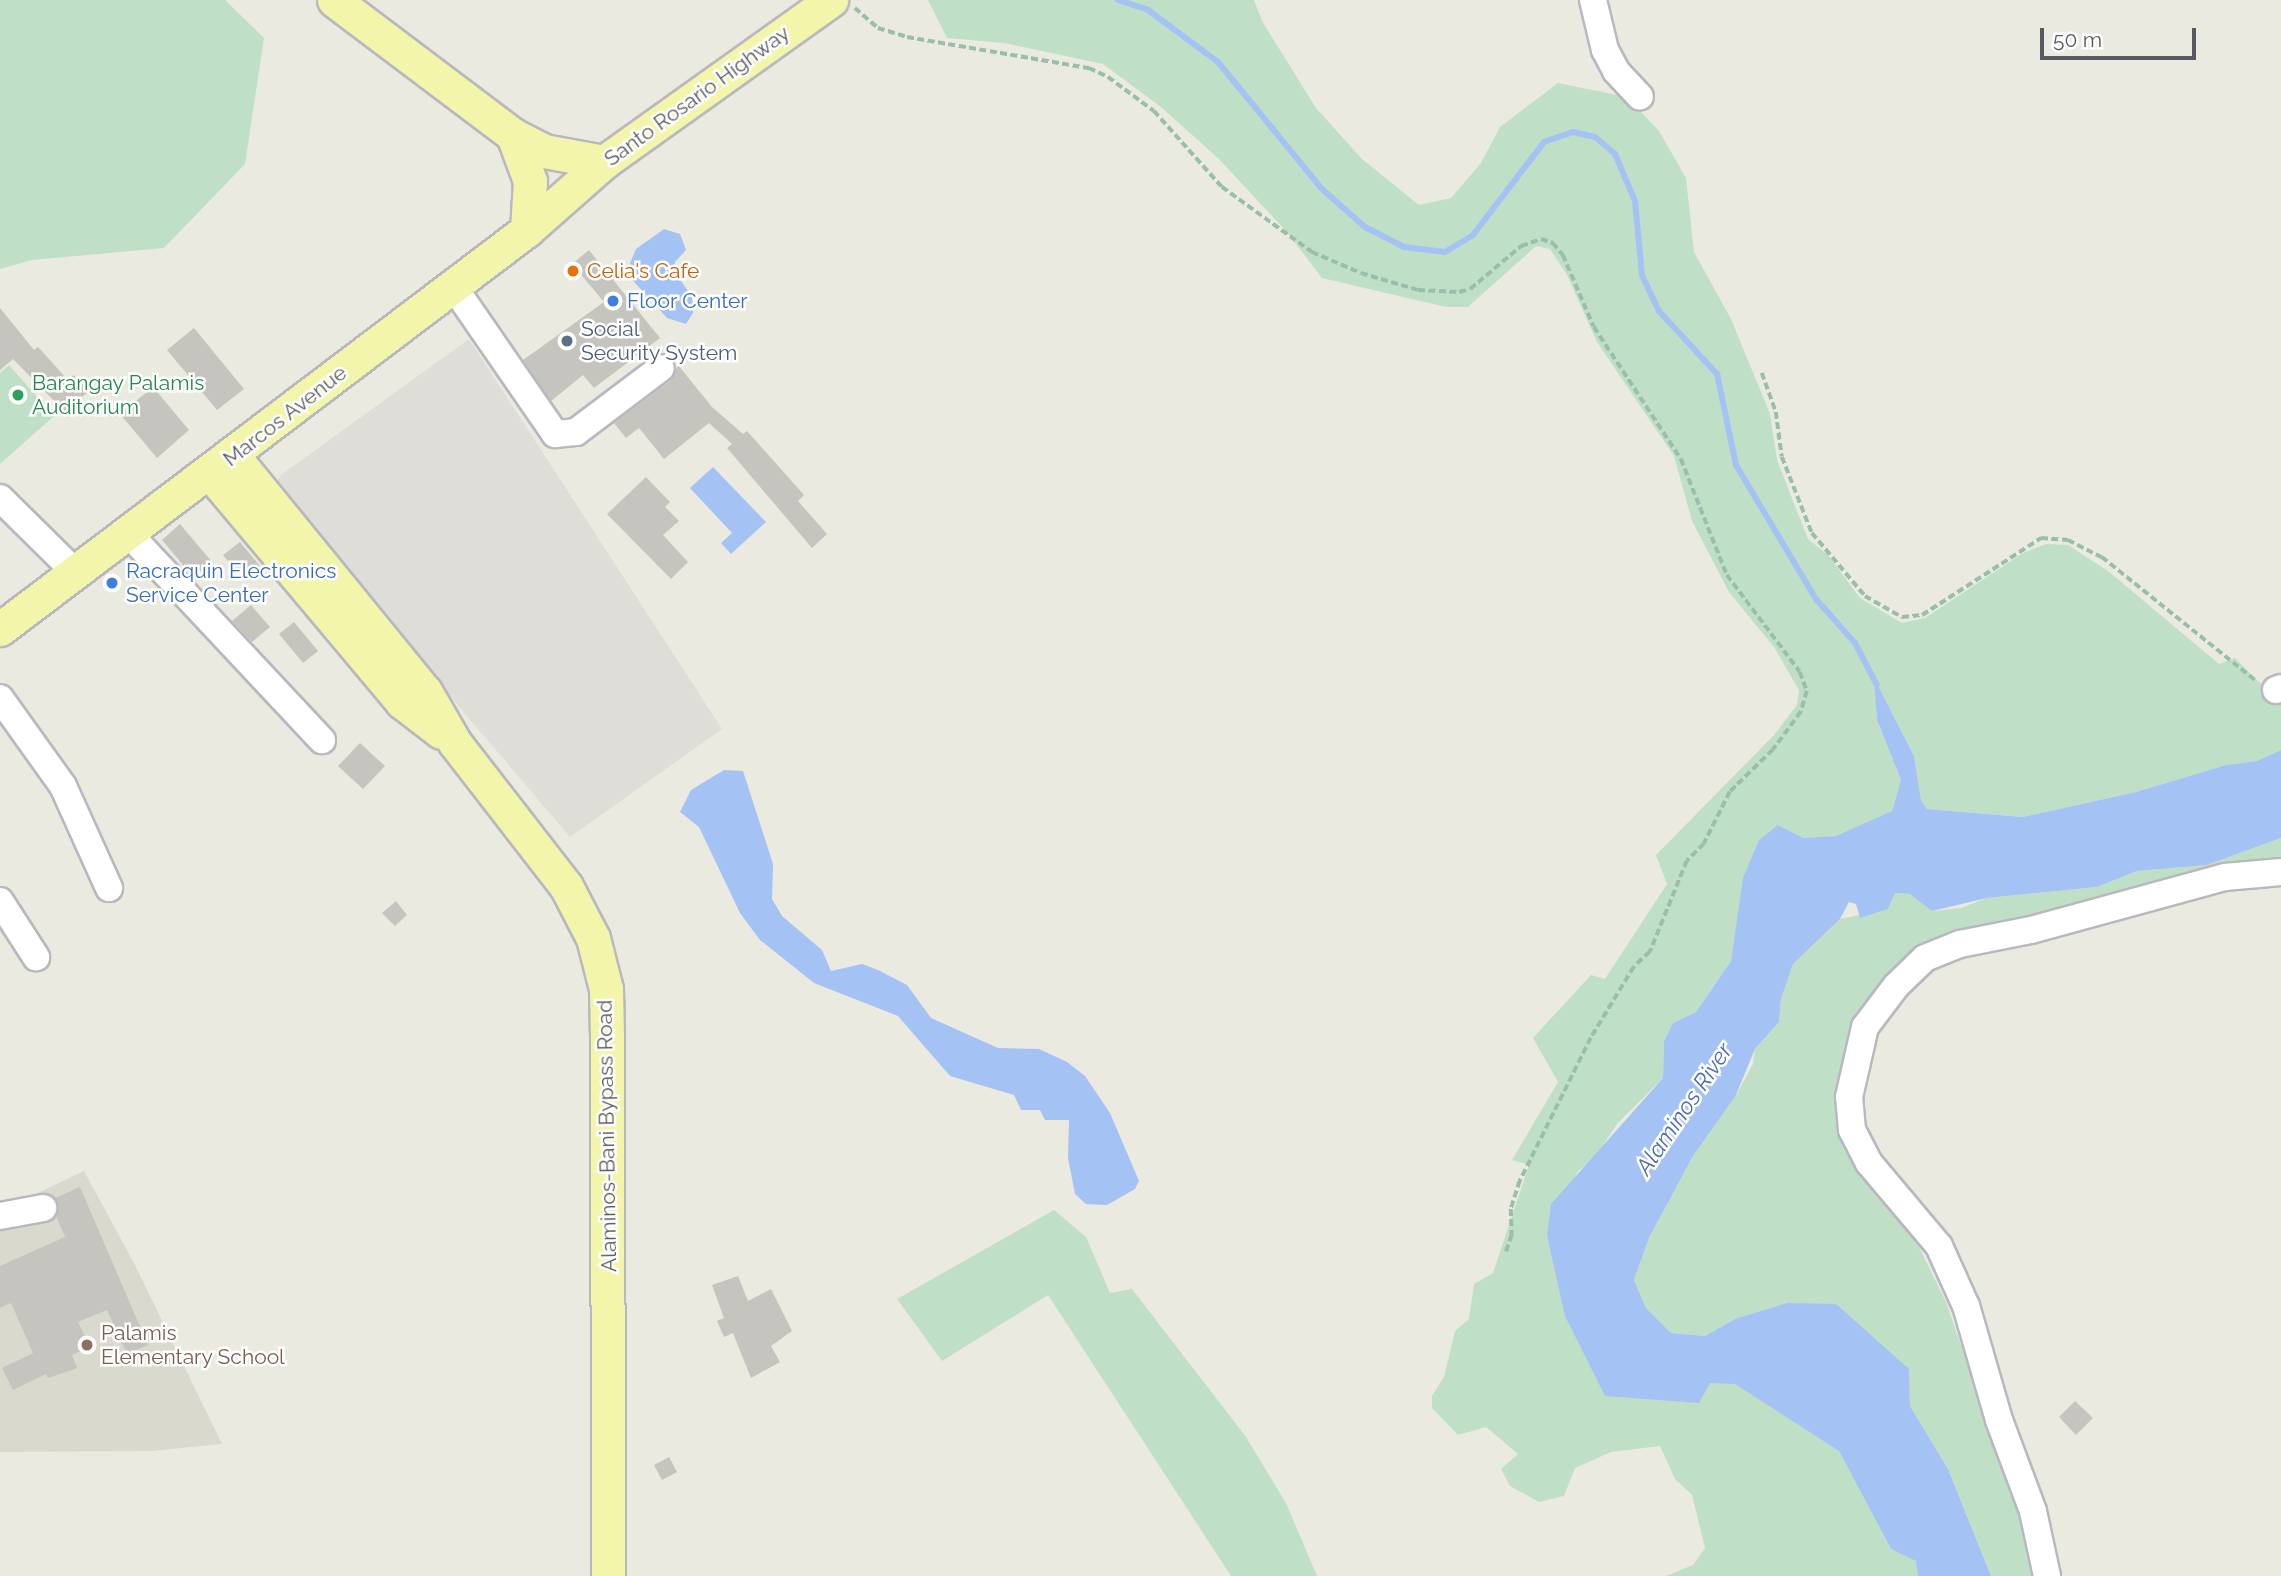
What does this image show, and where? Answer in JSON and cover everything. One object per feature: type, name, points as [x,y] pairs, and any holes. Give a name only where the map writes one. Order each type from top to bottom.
[{"type":"main road","points":[[334,0],[513,135],[544,150],[604,162]]},
{"type":"main road","name":"Santo Rosario Highway","points":[[565,195],[604,162],[831,0]]},
{"type":"main road","points":[[513,135],[565,195]]},
{"type":"main road","points":[[513,135],[530,181],[527,230]]},
{"type":"main road","points":[[544,150],[565,195]]},
{"type":"main road","name":"Marcos Avenue","points":[[0,629],[74,571],[222,465],[527,230],[565,195]]},
{"type":"main road","name":"Alaminos-Bani Bypass Road","points":[[222,465],[402,702],[455,743],[566,886],[593,938],[606,989],[608,1576]]},
{"type":"street","points":[[1593,0],[1605,50],[1616,71],[1640,97]]},
{"type":"street","points":[[453,286],[555,434],[576,432],[661,368]]},
{"type":"street","points":[[0,498],[74,571]]},
{"type":"street","points":[[128,533],[322,740]]},
{"type":"street","points":[[0,698],[63,786],[109,888]]},
{"type":"street","points":[[2047,1576],[2033,1510],[1999,1420],[1966,1306],[1939,1246],[1869,1163],[1852,1130],[1849,1097],[1865,1027],[1896,986],[1926,958],[1960,944],[2031,930],[2225,877],[2281,872]]},
{"type":"street","points":[[0,901],[36,957]]},
{"type":"street","points":[[0,1216],[43,1208]]},
{"type":"path","points":[[845,0],[878,28],[907,37],[1089,68],[1108,76],[1154,111],[1222,187],[1312,252],[1360,273],[1418,290],[1459,292],[1470,289],[1521,246],[1541,239],[1553,243],[1563,255],[1594,327],[1681,459],[1691,495],[1727,575],[1800,672],[1807,691],[1801,712],[1780,743],[1730,792],[1704,844],[1687,861],[1650,952],[1634,967],[1591,1038],[1520,1181],[1510,1209],[1513,1235],[1505,1255]]},
{"type":"path","points":[[1762,373],[1776,412],[1782,457],[1812,533],[1865,596],[1902,617],[1922,615],[2041,538],[2068,540],[2130,579],[2244,674],[2278,689]]},
{"type":"shaded area","points":[[469,339],[722,729],[570,837],[273,488],[281,475]]},
{"type":"shaded area","name":"Palamis Elementary School","points":[[84,1171],[135,1265],[222,1444],[152,1451],[0,1452],[0,1211]]},
{"type":"green space","points":[[0,0],[225,0],[264,38],[245,164],[164,248],[32,260],[0,269]]},
{"type":"green space","points":[[928,0],[1254,0],[1262,21],[1316,108],[1362,159],[1419,205],[1451,198],[1481,163],[1500,127],[1558,83],[1627,97],[1659,131],[1686,178],[1694,252],[1731,319],[1770,414],[1777,460],[1808,539],[1828,555],[1860,598],[1902,623],[1925,618],[2023,553],[2046,544],[2068,545],[2108,571],[2219,664],[2235,658],[2274,697],[2281,692],[2281,750],[2257,761],[2226,765],[2136,792],[2023,817],[1927,809],[1921,800],[1914,756],[1875,680],[1877,720],[1901,780],[1892,811],[1836,837],[1802,838],[1778,825],[1738,921],[1731,961],[1696,1012],[1673,1023],[1664,1041],[1663,1078],[1617,1124],[1594,1159],[1578,1171],[1547,1236],[1557,1274],[1710,1383],[1735,1383],[1839,1451],[1891,1549],[1917,1561],[1918,1576],[1666,1576],[1693,1565],[1705,1548],[1692,1495],[1675,1479],[1660,1446],[1611,1452],[1575,1468],[1564,1496],[1539,1502],[1510,1486],[1501,1469],[1518,1454],[1486,1427],[1458,1435],[1432,1408],[1432,1396],[1444,1377],[1455,1331],[1469,1319],[1474,1284],[1493,1273],[1529,1165],[1512,1160],[1558,1082],[1533,1038],[1591,975],[1605,979],[1667,884],[1656,855],[1774,735],[1797,705],[1799,690],[1774,647],[1729,592],[1692,521],[1674,456],[1597,342],[1567,275],[1550,249],[1536,246],[1468,307],[1446,307],[1322,278],[1286,231],[1219,159],[1161,107],[1103,64],[1004,43],[947,38]]},
{"type":"green space","name":"Barangay Palamis Auditorium","points":[[9,365],[54,416],[0,464],[0,373]]},
{"type":"green space","points":[[2281,838],[2281,861],[1907,966],[1845,1097],[1946,1302],[2022,1521],[2055,1576],[1991,1576],[1948,1469],[1910,1406],[1909,1369],[1735,1319],[1705,1336],[1671,1333],[1646,1308],[1634,1280],[1649,1238],[1693,1156],[1735,1097],[1753,1064],[1755,1049],[1779,1022],[1781,999],[1793,964],[1840,919],[1888,909],[1895,893],[1911,894],[1932,911],[1961,908],[1987,898],[2097,887],[2137,871],[2207,865]]},
{"type":"green space","points":[[1054,1210],[1086,1237],[1110,1293],[1132,1289],[1246,1437],[1286,1503],[1317,1576],[1231,1576],[1048,1295],[942,1361],[897,1299]]},
{"type":"water","points":[[664,229],[680,234],[686,250],[675,262],[675,272],[692,297],[693,313],[686,324],[667,318],[626,273],[636,249]]},
{"type":"water","points":[[713,467],[766,522],[731,554],[721,543],[732,533],[690,488]]},
{"type":"water","name":"Alaminos River","points":[[1874,678],[1914,756],[1921,800],[1927,809],[2023,817],[2136,792],[2226,765],[2257,761],[2281,750],[2281,838],[2207,865],[2137,871],[2097,887],[1987,898],[1932,911],[1910,894],[1895,893],[1888,909],[1860,918],[1856,904],[1849,902],[1840,919],[1793,964],[1781,999],[1779,1022],[1755,1049],[1735,1097],[1693,1156],[1649,1238],[1634,1280],[1646,1308],[1671,1333],[1705,1336],[1735,1319],[1787,1303],[1836,1304],[1909,1369],[1910,1406],[1948,1469],[1991,1576],[1918,1576],[1916,1561],[1891,1549],[1839,1451],[1735,1384],[1710,1383],[1699,1403],[1605,1396],[1565,1316],[1547,1236],[1551,1204],[1663,1078],[1664,1041],[1673,1023],[1696,1012],[1731,961],[1743,878],[1759,840],[1778,825],[1803,838],[1836,836],[1892,811],[1901,780],[1877,720]]},
{"type":"water","points":[[724,770],[743,771],[773,864],[772,899],[782,916],[822,950],[831,971],[862,964],[878,970],[907,985],[931,1018],[998,1048],[1039,1049],[1067,1062],[1085,1076],[1110,1113],[1139,1181],[1135,1189],[1107,1205],[1086,1204],[1075,1194],[1068,1158],[1069,1120],[1045,1120],[1040,1110],[1021,1110],[1014,1095],[950,1076],[898,1016],[814,983],[760,940],[740,913],[699,827],[680,812],[691,790]]},
{"type":"building","points":[[589,250],[660,338],[594,388],[583,375],[551,401],[523,360],[604,302],[572,264]]},
{"type":"building","points":[[0,308],[34,350],[38,347],[68,380],[74,375],[89,391],[65,412],[13,359],[0,370]]},
{"type":"building","points":[[194,328],[244,389],[217,410],[167,350]]},
{"type":"building","points":[[678,365],[712,407],[743,434],[747,431],[804,495],[798,501],[827,534],[812,548],[727,448],[732,444],[709,423],[664,459],[639,428],[626,438],[614,423],[670,381]]},
{"type":"building","points":[[153,387],[189,430],[157,458],[120,414]]},
{"type":"building","points":[[646,477],[670,502],[665,507],[679,521],[663,535],[688,562],[671,579],[607,514]]},
{"type":"building","points":[[180,524],[212,562],[193,577],[162,540]]},
{"type":"building","points":[[240,542],[260,566],[243,580],[223,555]]},
{"type":"building","points":[[251,605],[270,627],[252,642],[232,621]]},
{"type":"building","points":[[294,622],[318,651],[303,663],[279,634]]},
{"type":"building","points":[[360,743],[385,766],[363,789],[338,766]]},
{"type":"building","points":[[396,901],[407,915],[395,926],[382,913]]},
{"type":"building","points":[[80,1187],[148,1345],[127,1354],[107,1310],[78,1322],[90,1347],[72,1355],[77,1368],[48,1378],[46,1374],[13,1390],[2,1368],[33,1353],[11,1303],[0,1308],[0,1266],[65,1237],[56,1216],[55,1198]]},
{"type":"building","points":[[738,1276],[748,1301],[771,1289],[792,1331],[771,1346],[780,1362],[751,1378],[733,1333],[724,1337],[717,1321],[724,1318],[712,1285]]},
{"type":"building","points":[[2075,1401],[2093,1418],[2076,1435],[2059,1417]]},
{"type":"building","points":[[669,1457],[677,1472],[662,1480],[654,1465]]},
{"type":"waterway","points":[[1118,0],[1148,10],[1218,62],[1321,188],[1365,227],[1404,247],[1445,252],[1473,235],[1544,142],[1573,132],[1595,137],[1615,154],[1635,201],[1642,275],[1659,311],[1717,374],[1736,465],[1816,599],[1855,643],[1877,685]]},
{"type":"place","name":"Celia's Cafe","points":[[573,271]]},
{"type":"place","name":"Floor Center","points":[[613,301]]},
{"type":"place","name":"Social Security System","points":[[567,341]]},
{"type":"place","name":"Barangay Palamis Auditorium","points":[[18,395]]},
{"type":"place","name":"Racraquin Electronics Service Center","points":[[112,583]]},
{"type":"place","name":"Palamis Elementary School","points":[[87,1345]]}]
